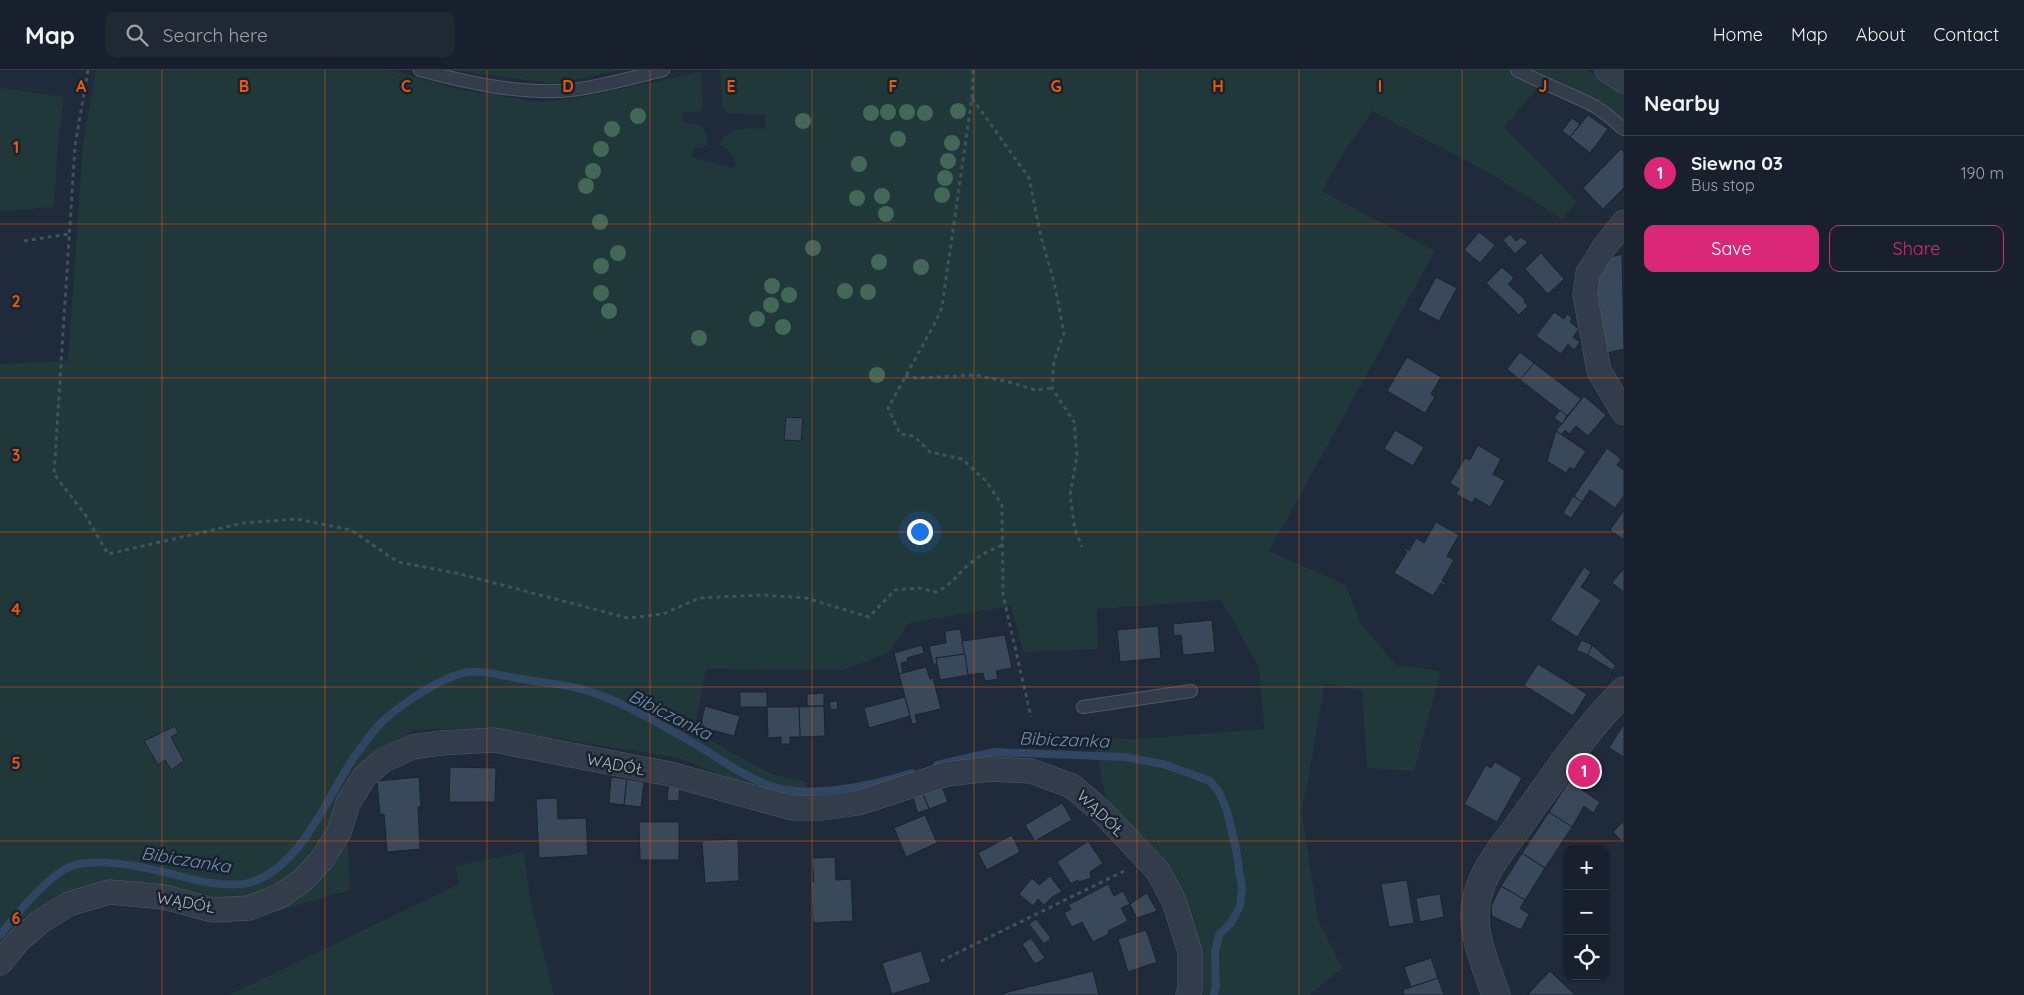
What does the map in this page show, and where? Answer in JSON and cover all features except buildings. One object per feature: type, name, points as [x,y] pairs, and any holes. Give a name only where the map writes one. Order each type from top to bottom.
[{"type":"street","points":[[1607,70],[1624,81]]},
{"type":"street","points":[[1624,222],[1605,246],[1588,273],[1585,294],[1599,371],[1624,413]]},
{"type":"street","points":[[1496,995],[1480,949],[1476,924],[1476,902],[1484,877],[1568,756],[1624,691]]},
{"type":"street","name":"WĄDÓŁ","points":[[0,963],[18,940],[40,922],[69,904],[109,892],[164,897],[212,910],[249,908],[280,896],[303,880],[323,858],[339,832],[348,803],[365,776],[384,760],[412,747],[441,743],[494,740],[670,774],[792,808],[824,808],[858,803],[948,774],[990,768],[1031,771],[1072,786],[1102,812],[1158,871],[1174,901],[1190,952],[1188,995]]},
{"type":"lane","points":[[420,70],[469,83],[539,91],[573,90],[663,70]]},
{"type":"lane","points":[[1517,70],[1541,83],[1569,93],[1598,108],[1624,129]]},
{"type":"lane","points":[[1083,707],[1191,691]]},
{"type":"path","points":[[88,70],[76,146],[54,474],[86,516],[108,554],[243,523],[297,519],[350,530],[398,562],[460,574],[628,618],[663,614],[699,598],[764,595],[806,598],[869,618],[895,590],[918,588],[936,592],[949,586],[976,559],[988,551],[1003,545]]},
{"type":"path","points":[[973,70],[972,97],[942,306],[935,323],[888,408],[900,434],[914,436],[930,452],[962,459],[986,481],[1002,505],[1004,595],[1031,717]]},
{"type":"path","points":[[972,97],[1029,178],[1064,333],[1054,361],[1052,388],[1074,422],[1077,456],[1070,495],[1075,530],[1082,547]]},
{"type":"path","points":[[24,241],[70,234]]},
{"type":"path","points":[[905,376],[917,378],[976,375],[1035,390],[1052,388]]},
{"type":"path","points":[[941,961],[1147,860]]},
{"type":"green space","points":[[96,70],[388,70],[466,91],[542,102],[583,97],[701,72],[703,109],[699,112],[683,113],[683,122],[702,126],[708,145],[694,149],[691,157],[735,169],[735,161],[732,155],[720,145],[723,139],[728,134],[739,129],[765,129],[766,115],[726,113],[722,105],[721,70],[1521,70],[1536,90],[1504,127],[1577,202],[1562,219],[1493,175],[1372,111],[1340,158],[1322,191],[1435,251],[1269,551],[1346,585],[1361,624],[1396,665],[1441,671],[1414,771],[1367,768],[1362,691],[1325,683],[1302,813],[1318,920],[1342,968],[1310,995],[1194,995],[1155,859],[1106,799],[1093,737],[1135,739],[1264,729],[1259,667],[1221,600],[1097,609],[1098,649],[1023,652],[1011,606],[909,623],[888,653],[843,670],[706,669],[694,731],[771,774],[807,782],[806,798],[770,793],[678,758],[492,728],[413,730],[381,750],[347,825],[350,890],[267,914],[222,924],[192,918],[148,886],[101,881],[43,908],[0,946],[0,364],[68,361],[83,145]]},
{"type":"green space","points":[[452,70],[619,70],[570,81],[548,83]]},
{"type":"green space","points":[[1533,70],[1587,70],[1624,93],[1624,120],[1585,93]]},
{"type":"green space","points":[[0,88],[64,97],[58,144],[54,207],[0,211]]},
{"type":"green space","points":[[524,852],[530,898],[554,995],[229,995],[459,884],[455,866]]},
{"type":"waterway","name":"Bibiczanka","points":[[0,935],[29,900],[54,876],[75,865],[89,863],[122,864],[218,884],[245,884],[270,873],[286,861],[300,845],[355,756],[378,726],[394,711],[427,689],[449,678],[467,672],[491,673],[562,685],[598,694],[650,718],[748,776],[770,786],[786,790],[803,792],[841,789],[879,782],[912,773]]},
{"type":"waterway","name":"Bibiczanka","points":[[937,765],[994,752],[1124,757],[1163,764],[1210,781],[1219,792],[1227,811],[1236,849],[1242,889],[1240,906],[1231,923],[1219,935],[1215,952],[1216,985],[1214,995]]},
{"type":"place","name":"Siewna 03","points":[[1584,771]]}]
